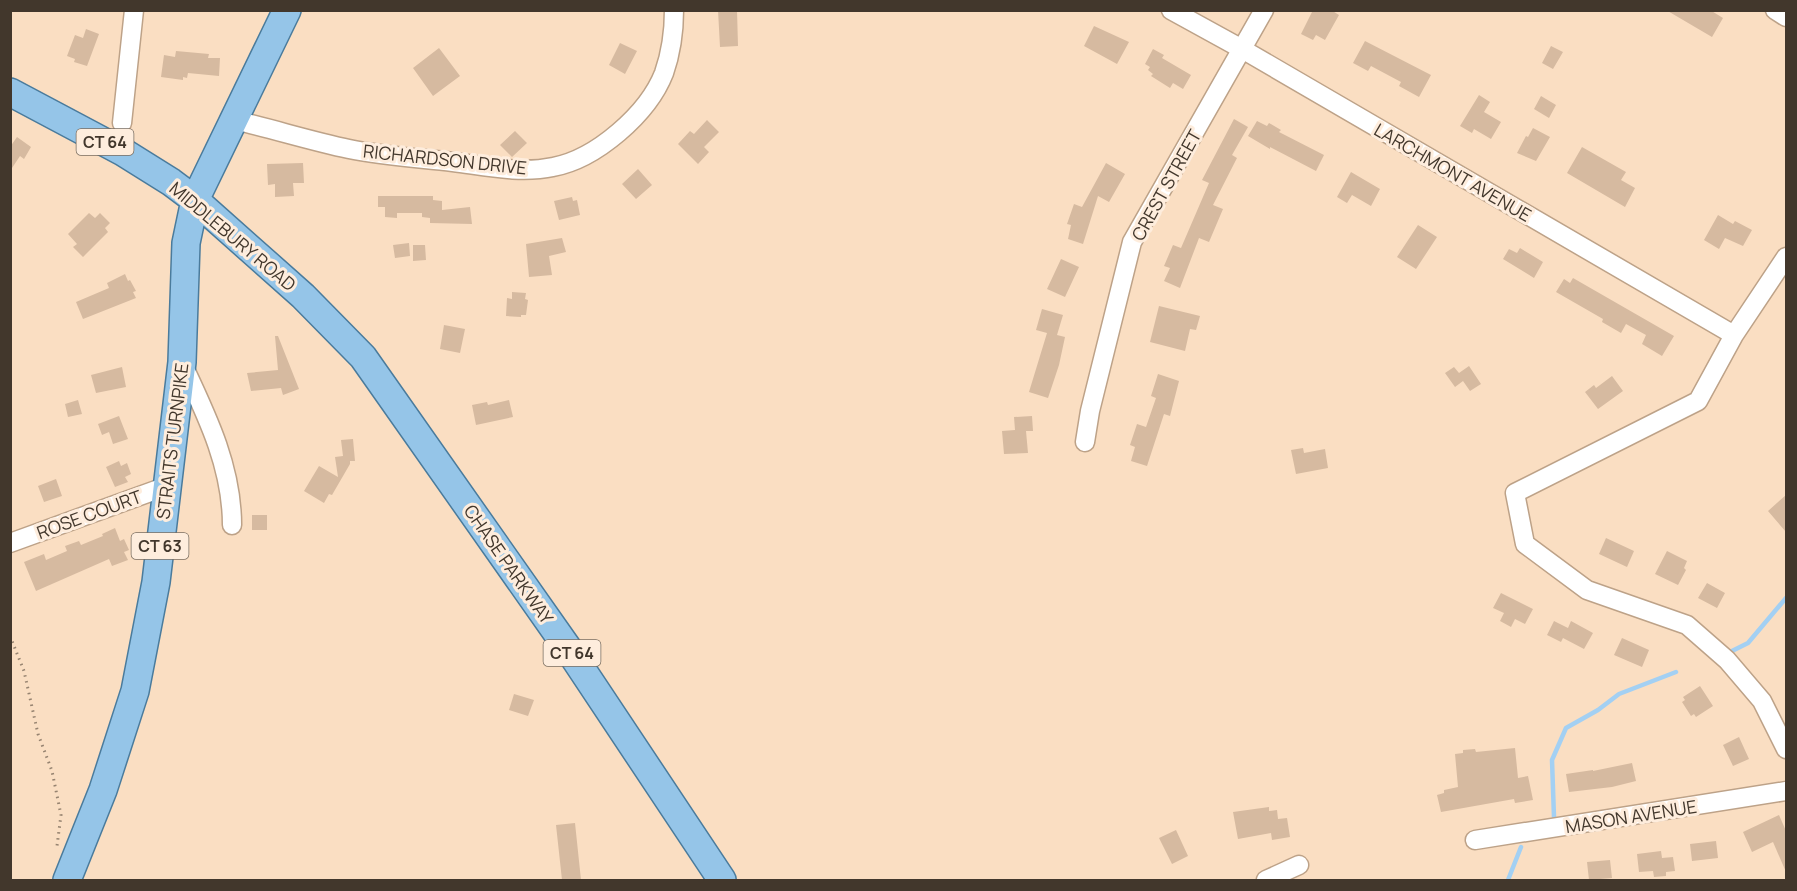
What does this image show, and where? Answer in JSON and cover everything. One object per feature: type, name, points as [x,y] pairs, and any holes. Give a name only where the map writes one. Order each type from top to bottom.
[{"type":"main road","name":"STRAITS TURNPIKE","points":[[67,880],[104,790],[135,691],[156,582],[182,362],[186,243],[195,200],[287,10]]},
{"type":"main road","name":"MIDDLEBURY ROAD","points":[[10,92],[123,152],[195,200],[303,296],[363,357],[414,430]]},
{"type":"main road","name":"CHASE PARKWAY","points":[[414,430],[569,650],[722,880]]},
{"type":"street","points":[[122,123],[134,10]]},
{"type":"street","name":"RICHARDSON DRIVE","points":[[234,120],[350,149],[489,167],[532,170],[554,167],[573,161],[596,149],[614,136],[650,98],[663,75],[670,51],[674,10]]},
{"type":"street","name":"LARCHMONT AVENUE","points":[[1171,10],[1734,335]]},
{"type":"street","name":"CREST STREET","points":[[1085,442],[1090,411],[1132,242],[1264,10]]},
{"type":"street","points":[[1775,10],[1786,17]]},
{"type":"street","points":[[1786,257],[1734,335],[1698,401],[1515,493],[1525,544],[1587,590],[1687,625],[1727,660],[1762,701],[1786,749]]},
{"type":"street","points":[[182,362],[206,415],[224,464],[232,499],[232,525]]},
{"type":"street","name":"ROSE COURT","points":[[10,543],[167,486]]},
{"type":"street","name":"MASON AVENUE","points":[[1475,840],[1786,791]]},
{"type":"street","points":[[1266,880],[1299,865]]},
{"type":"path","points":[[10,636],[24,671],[38,734],[52,771],[61,815],[57,849]]},
{"type":"building","points":[[718,10],[737,10],[738,46],[720,47]]},
{"type":"building","points":[[1313,10],[1331,10],[1339,15],[1325,40],[1316,35],[1313,40],[1301,34]]},
{"type":"building","points":[[1666,10],[1710,10],[1723,18],[1712,37]]},
{"type":"building","points":[[1094,26],[1129,42],[1117,64],[1084,46]]},
{"type":"building","points":[[86,29],[99,34],[87,66],[74,62],[75,59],[67,56],[75,35],[83,38]]},
{"type":"building","points":[[1365,41],[1431,75],[1419,97],[1399,86],[1401,82],[1371,66],[1368,71],[1353,63]]},
{"type":"building","points":[[620,43],[637,51],[625,74],[609,65]]},
{"type":"building","points":[[1551,46],[1563,52],[1553,69],[1542,63]]},
{"type":"building","points":[[439,48],[460,76],[433,96],[413,68]]},
{"type":"building","points":[[1153,49],[1164,55],[1162,58],[1191,75],[1183,89],[1173,83],[1170,88],[1151,76],[1153,74],[1148,70],[1150,67],[1145,64]]},
{"type":"building","points":[[176,51],[209,54],[208,58],[220,58],[219,76],[188,73],[187,78],[183,77],[183,80],[161,77],[164,55],[175,57]]},
{"type":"building","points":[[1479,95],[1490,102],[1484,112],[1501,122],[1491,139],[1474,129],[1472,133],[1460,126]]},
{"type":"building","points":[[1541,96],[1556,105],[1549,118],[1534,109]]},
{"type":"building","points":[[1234,119],[1248,127],[1232,155],[1237,158],[1213,205],[1223,209],[1209,242],[1199,238],[1180,288],[1164,281],[1170,268],[1164,266],[1173,245],[1181,248],[1209,183],[1202,180]]},
{"type":"building","points":[[707,120],[719,132],[704,147],[709,152],[698,164],[678,144],[690,131],[694,134]]},
{"type":"building","points":[[1257,121],[1267,126],[1269,123],[1281,130],[1279,132],[1324,155],[1316,171],[1248,136]]},
{"type":"building","points":[[1533,128],[1550,137],[1536,161],[1517,153]]},
{"type":"building","points":[[515,131],[527,143],[512,157],[500,145]]},
{"type":"building","points":[[17,137],[31,147],[24,159],[20,156],[10,171],[10,147]]},
{"type":"building","points":[[1582,147],[1626,172],[1621,180],[1635,188],[1625,207],[1567,173]]},
{"type":"building","points":[[303,163],[304,183],[293,183],[294,196],[275,197],[275,184],[268,185],[267,164]]},
{"type":"building","points":[[1106,163],[1125,174],[1109,202],[1098,196],[1083,244],[1068,239],[1071,225],[1067,224],[1074,204],[1082,207]]},
{"type":"building","points":[[638,169],[652,185],[636,199],[622,184]]},
{"type":"building","points":[[1351,172],[1380,189],[1371,206],[1352,195],[1347,203],[1337,197]]},
{"type":"building","points":[[378,196],[433,196],[433,200],[442,201],[442,210],[470,207],[472,224],[430,223],[430,218],[422,217],[422,213],[397,213],[397,218],[385,217],[385,207],[378,207]]},
{"type":"building","points":[[572,197],[573,201],[577,200],[580,215],[559,220],[554,201]]},
{"type":"building","points":[[89,213],[95,218],[100,213],[110,223],[105,228],[108,232],[83,257],[73,247],[77,244],[68,234]]},
{"type":"building","points":[[1718,215],[1733,224],[1735,221],[1752,230],[1743,246],[1725,238],[1719,249],[1704,240]]},
{"type":"building","points":[[1418,225],[1437,237],[1416,269],[1397,257]]},
{"type":"building","points":[[562,238],[566,252],[549,256],[552,275],[529,277],[526,244]]},
{"type":"building","points":[[409,243],[410,256],[395,258],[393,245]]},
{"type":"building","points":[[413,245],[425,245],[426,260],[413,261]]},
{"type":"building","points":[[1520,248],[1543,262],[1534,278],[1503,259],[1509,249],[1517,253]]},
{"type":"building","points":[[1061,259],[1079,267],[1065,297],[1047,289]]},
{"type":"building","points":[[125,274],[136,291],[133,292],[136,298],[83,319],[76,302],[109,288],[107,283]]},
{"type":"building","points":[[1573,278],[1674,336],[1662,356],[1642,344],[1646,335],[1626,324],[1621,333],[1602,322],[1603,319],[1556,292],[1564,279],[1570,283]]},
{"type":"building","points":[[512,292],[526,293],[525,299],[528,300],[526,315],[506,316],[507,298],[512,299]]},
{"type":"building","points":[[1159,306],[1200,316],[1196,330],[1190,329],[1185,351],[1150,342]]},
{"type":"building","points":[[1042,309],[1063,315],[1057,335],[1065,337],[1048,398],[1029,392],[1047,333],[1036,330]]},
{"type":"building","points":[[444,325],[465,329],[460,353],[440,349]]},
{"type":"building","points":[[275,336],[278,336],[299,389],[283,395],[281,388],[251,391],[247,373],[278,370]]},
{"type":"building","points":[[1469,366],[1481,384],[1470,391],[1463,381],[1455,387],[1445,373],[1454,367],[1459,373]]},
{"type":"building","points":[[122,367],[126,387],[96,393],[91,375]]},
{"type":"building","points":[[1158,374],[1179,381],[1170,416],[1164,414],[1147,466],[1131,461],[1135,447],[1130,445],[1137,424],[1146,427],[1156,398],[1151,396]]},
{"type":"building","points":[[1612,376],[1623,391],[1598,409],[1585,392],[1594,385],[1596,388]]},
{"type":"building","points":[[78,400],[82,414],[68,417],[65,404]]},
{"type":"building","points":[[509,400],[513,417],[476,425],[472,405],[487,402],[488,405]]},
{"type":"building","points":[[119,416],[128,439],[113,444],[109,432],[102,435],[98,424]]},
{"type":"building","points":[[1032,416],[1033,431],[1026,431],[1028,453],[1004,454],[1002,431],[1015,430],[1014,417]]},
{"type":"building","points":[[353,439],[355,461],[350,461],[332,495],[329,494],[324,503],[304,491],[319,466],[338,477],[335,457],[343,456],[341,440]]},
{"type":"building","points":[[1303,448],[1304,453],[1325,449],[1328,468],[1296,474],[1291,450]]},
{"type":"building","points":[[119,461],[121,466],[127,463],[131,474],[125,477],[128,482],[115,487],[106,467]]},
{"type":"building","points":[[56,479],[62,496],[44,502],[38,486]]},
{"type":"building","points":[[1786,495],[1786,532],[1768,511]]},
{"type":"building","points":[[252,515],[267,515],[267,530],[252,530]]},
{"type":"building","points":[[115,528],[120,541],[124,539],[129,550],[124,552],[128,560],[112,566],[109,559],[36,591],[24,562],[44,554],[46,560],[67,551],[65,546],[79,541],[81,545]]},
{"type":"building","points":[[1606,538],[1634,551],[1627,567],[1599,554]]},
{"type":"building","points":[[1667,551],[1687,561],[1684,568],[1686,570],[1678,585],[1655,574]]},
{"type":"building","points":[[1707,583],[1725,593],[1717,608],[1698,598]]},
{"type":"building","points":[[1501,593],[1533,609],[1525,624],[1515,619],[1511,627],[1500,621],[1504,613],[1493,608]]},
{"type":"building","points":[[1554,621],[1568,628],[1571,621],[1593,633],[1584,649],[1563,638],[1561,642],[1547,635]]},
{"type":"building","points":[[1622,638],[1649,650],[1642,667],[1614,655]]},
{"type":"building","points":[[1700,686],[1713,706],[1696,717],[1694,714],[1691,716],[1682,702],[1685,700],[1683,697]]},
{"type":"building","points":[[514,694],[534,700],[528,716],[509,710]]},
{"type":"building","points":[[1739,737],[1749,759],[1733,766],[1723,745]]},
{"type":"building","points":[[1515,748],[1518,778],[1528,776],[1533,800],[1515,803],[1514,799],[1441,812],[1437,795],[1444,793],[1444,790],[1458,787],[1455,754],[1463,753],[1463,750],[1475,749],[1476,752]]},
{"type":"building","points":[[1632,763],[1636,781],[1612,787],[1569,792],[1566,774]]},
{"type":"building","points":[[1269,807],[1269,811],[1277,810],[1278,819],[1287,818],[1290,837],[1272,840],[1271,833],[1238,839],[1233,812]]},
{"type":"building","points":[[1779,815],[1786,831],[1786,872],[1773,842],[1752,852],[1743,832]]},
{"type":"building","points":[[575,823],[581,880],[562,880],[556,825]]},
{"type":"building","points":[[1176,830],[1188,856],[1172,864],[1159,838]]},
{"type":"building","points":[[1716,841],[1718,858],[1692,861],[1690,844]]},
{"type":"building","points":[[1661,851],[1662,858],[1673,857],[1675,871],[1666,872],[1666,876],[1654,877],[1653,871],[1639,872],[1637,854]]},
{"type":"building","points":[[1610,860],[1612,878],[1589,880],[1587,862]]},
{"type":"waterway","points":[[1730,652],[1748,643],[1786,598]]},
{"type":"waterway","points":[[1554,817],[1552,760],[1566,728],[1598,710],[1619,694],[1676,672]]},
{"type":"waterway","points":[[1508,880],[1521,847]]}]
